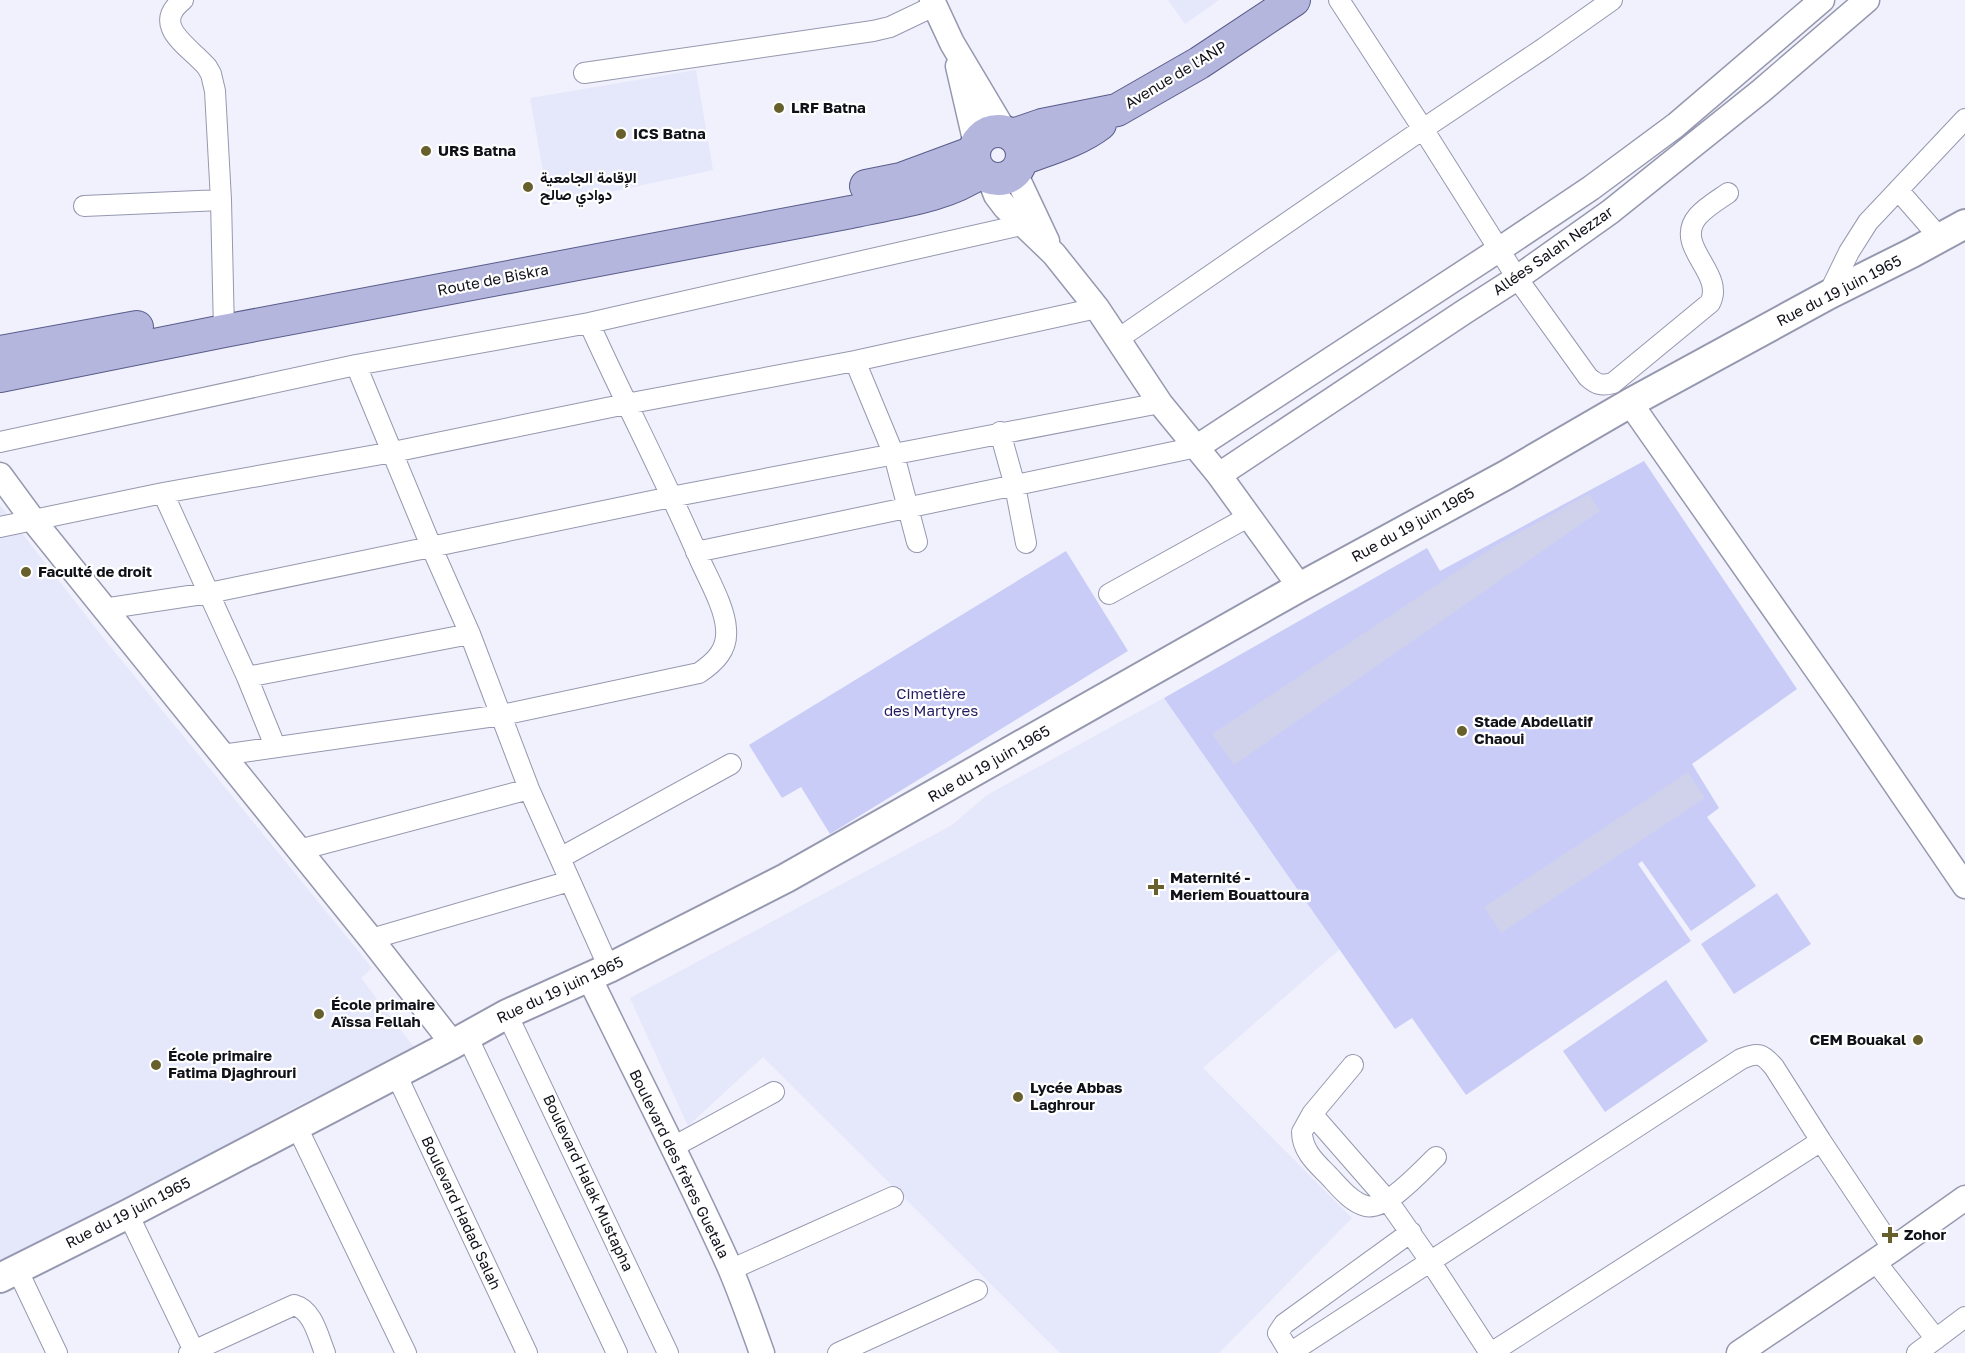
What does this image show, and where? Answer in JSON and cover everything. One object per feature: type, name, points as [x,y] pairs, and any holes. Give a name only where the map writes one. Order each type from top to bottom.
[{"type":"main road","name":"Avenue de l'ANP","points":[[997,156],[1053,148],[1094,129],[1117,110],[1199,63],[1294,0]]},
{"type":"main road","name":"Route de Biskra","points":[[0,376],[224,322],[860,188],[997,156]]},
{"type":"main road","name":"Rue du 19 juin 1965","points":[[8,1274],[128,1214],[507,1014],[599,972],[786,878],[1300,587],[1506,475],[1630,403],[1828,295],[1965,224]]},
{"type":"main road","name":"Route de Biskra","points":[[0,352],[224,322]]},
{"type":"street","points":[[183,0],[169,17],[171,30],[201,60],[211,74],[215,91],[224,322]]},
{"type":"street","points":[[1339,0],[1517,278],[1588,377],[1595,383],[1604,385],[1613,383],[1710,303],[1714,292],[1712,282],[1691,241],[1690,230],[1698,216],[1728,193]]},
{"type":"street","points":[[1118,339],[1612,0]]},
{"type":"street","points":[[696,552],[1197,447],[1591,188],[1676,125],[1822,0]]},
{"type":"street","name":"Allées Salah Nezzar","points":[[1219,475],[1517,278],[1610,212],[1761,91],[1867,0]]},
{"type":"street","points":[[584,73],[875,37],[933,3],[952,43],[997,156],[1054,254],[1097,308],[1160,403],[1219,475],[1300,587]]},
{"type":"street","points":[[1828,295],[1849,252],[1868,222],[1965,119]]},
{"type":"street","points":[[997,156],[1001,202],[1021,225],[1054,254]]},
{"type":"street","points":[[1898,190],[1940,238]]},
{"type":"street","points":[[84,206],[221,200]]},
{"type":"street","points":[[0,442],[356,365],[589,323],[1021,225]]},
{"type":"street","points":[[0,527],[163,493],[393,452],[855,360],[1097,308]]},
{"type":"street","points":[[222,755],[502,715],[699,673],[715,662],[725,644],[726,628],[719,604],[589,323]]},
{"type":"street","points":[[855,360],[894,455],[910,508],[917,542]]},
{"type":"street","points":[[356,365],[470,634],[530,789],[570,881],[599,972]]},
{"type":"street","points":[[104,609],[209,593],[671,497],[1160,403]]},
{"type":"street","points":[[1630,403],[1839,701],[1965,886]]},
{"type":"street","points":[[1000,432],[1015,486],[1026,543]]},
{"type":"street","points":[[0,475],[104,609],[371,939],[460,1040],[617,1353]]},
{"type":"street","points":[[163,493],[247,678],[275,746]]},
{"type":"street","points":[[1109,594],[1248,517]]},
{"type":"street","points":[[247,678],[470,634]]},
{"type":"street","points":[[560,858],[731,764]]},
{"type":"street","points":[[299,850],[530,789]]},
{"type":"street","points":[[371,939],[570,881]]},
{"type":"street","name":"Boulevard des frères Guetala","points":[[599,972],[643,1090],[673,1147],[730,1270],[762,1353]]},
{"type":"street","name":"Boulevard Halak Mustapha","points":[[507,1014],[668,1353]]},
{"type":"street","points":[[1411,1232],[1284,1324],[1278,1334],[1290,1353],[1741,1059],[1752,1054],[1760,1054],[1774,1067],[1821,1141],[1884,1255],[1936,1339]]},
{"type":"street","points":[[1353,1065],[1312,1114],[1302,1132],[1305,1149],[1319,1165],[1352,1199],[1367,1207],[1388,1201],[1436,1157]]},
{"type":"street","name":"Boulevard Hadad Salah","points":[[396,1074],[527,1353]]},
{"type":"street","points":[[673,1147],[774,1092]]},
{"type":"street","points":[[1312,1114],[1388,1201],[1411,1232],[1490,1353],[1821,1141]]},
{"type":"street","points":[[296,1125],[406,1353]]},
{"type":"street","points":[[730,1270],[893,1197]]},
{"type":"street","points":[[1739,1353],[1965,1198]]},
{"type":"street","points":[[128,1214],[192,1352],[294,1305],[305,1310],[310,1316],[326,1353]]},
{"type":"street","points":[[8,1274],[57,1353]]},
{"type":"street","points":[[838,1353],[977,1290]]},
{"type":"street","points":[[1917,1353],[1965,1317]]},
{"type":"shaded area","points":[[1168,0],[1219,0],[1185,24]]},
{"type":"shaded area","name":"ICS Batna","points":[[696,70],[713,170],[549,205],[530,98]]},
{"type":"shaded area","points":[[0,505],[105,640],[372,968],[361,978],[416,1050],[301,1104],[112,1208],[0,1266]]},
{"type":"shaded area","name":"Lycée Abbas Laghrour","points":[[1164,698],[1340,949],[1203,1068],[1352,1218],[1219,1353],[1060,1353],[763,1057],[688,1126],[630,998],[952,825],[987,795]]},
{"type":"green space","name":"Stade Abdellatif Chaoui","points":[[1644,461],[1797,689],[1692,764],[1719,808],[1707,817],[1756,886],[1691,931],[1642,861],[1638,864],[1691,941],[1466,1095],[1412,1018],[1395,1029],[1164,698],[1427,548],[1440,571]]},
{"type":"green space","name":"Cimetière des Martyres","points":[[1066,551],[1128,651],[830,834],[801,787],[782,798],[749,745]]},
{"type":"green space","points":[[1777,893],[1811,944],[1734,994],[1701,944]]},
{"type":"green space","points":[[1666,980],[1708,1041],[1605,1112],[1563,1051]]},
{"type":"building","points":[[1589,494],[1600,511],[1234,765],[1212,734],[1495,546]]},
{"type":"building","points":[[1688,772],[1705,798],[1501,933],[1484,907]]},
{"type":"place","name":"LRF Batna","points":[[779,108]]},
{"type":"place","name":"ICS Batna","points":[[621,134]]},
{"type":"place","name":"URS Batna","points":[[426,151]]},
{"type":"place","name":"الإقامة الجامعية دوادي صالح","points":[[528,187]]},
{"type":"place","name":"Faculté de droit","points":[[26,572]]},
{"type":"place","name":"Stade Abdellatif Chaoui","points":[[1462,731]]},
{"type":"place","name":"Maternité - Meriem Bouattoura","points":[[1156,887]]},
{"type":"place","name":"École primaire Aïssa Fellah","points":[[319,1014]]},
{"type":"place","name":"CEM Bouakal","points":[[1918,1040]]},
{"type":"place","name":"École primaire Fatima Djaghrouri","points":[[156,1065]]},
{"type":"place","name":"Lycée Abbas Laghrour","points":[[1018,1097]]},
{"type":"place","name":"Zohor","points":[[1890,1235]]}]
